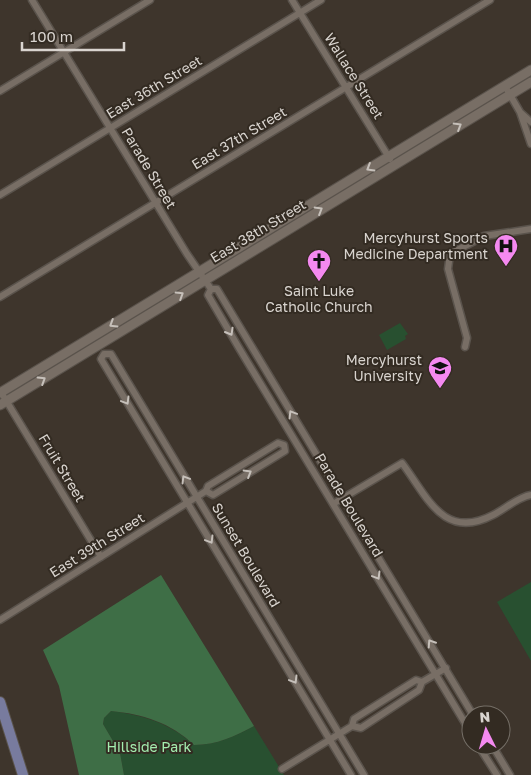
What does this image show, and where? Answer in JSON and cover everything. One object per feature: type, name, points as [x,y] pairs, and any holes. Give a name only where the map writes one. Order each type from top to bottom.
[{"type":"main road","name":"East 38th Street","points":[[3,403],[99,345],[388,156],[531,70]]},
{"type":"main road","name":"East 38th Street","points":[[1,392],[94,336],[394,166],[531,82]]},
{"type":"main road","points":[[0,702],[23,775]]},
{"type":"street","name":"Parade Street","points":[[32,0],[202,276]]},
{"type":"street","points":[[0,91],[150,0]]},
{"type":"street","name":"Wallace Street","points":[[292,0],[394,166]]},
{"type":"street","name":"East 36th Street","points":[[0,195],[322,0]]},
{"type":"street","name":"East 37th Street","points":[[0,297],[490,0]]},
{"type":"street","points":[[505,86],[520,112],[531,144]]},
{"type":"street","points":[[520,112],[531,122]]},
{"type":"street","points":[[466,347],[467,338],[448,270],[450,254],[484,236],[531,229]]},
{"type":"street","name":"Parade Boulevard","points":[[202,276],[211,289]]},
{"type":"street","name":"Parade Boulevard","points":[[211,289],[217,289],[467,705]]},
{"type":"street","name":"Parade Boulevard","points":[[211,289],[208,295],[461,717]]},
{"type":"street","name":"Sunset Boulevard","points":[[94,336],[104,354]]},
{"type":"street","name":"Sunset Boulevard","points":[[104,354],[110,354],[364,775]]},
{"type":"street","name":"Sunset Boulevard","points":[[104,354],[101,359],[351,775]]},
{"type":"street","name":"Fruit Street","points":[[1,392],[3,403],[101,557]]},
{"type":"street","name":"East 39th Street","points":[[0,620],[196,498],[206,491],[208,486],[256,456],[278,443],[284,444],[304,433]]},
{"type":"street","name":"East 39th Street","points":[[206,491],[213,495],[285,451],[284,444]]},
{"type":"street","points":[[333,504],[402,463],[438,512],[460,523],[474,522],[491,516],[531,495]]},
{"type":"street","points":[[282,769],[352,726],[361,728],[419,690],[422,682],[446,668]]},
{"type":"street","points":[[352,726],[354,719],[414,681],[422,682]]},
{"type":"street","points":[[484,755],[497,775]]},
{"type":"street","points":[[498,755],[510,775]]},
{"type":"green space","points":[[400,323],[408,334],[405,336],[406,339],[387,350],[379,335]]},
{"type":"green space","points":[[161,575],[254,726],[218,742],[194,745],[166,725],[134,714],[111,711],[104,718],[103,724],[120,753],[124,775],[79,775],[59,686],[43,650]]},
{"type":"green space","points":[[531,582],[531,661],[497,602]]},
{"type":"green space","name":"Hillside Park","points":[[111,711],[156,721],[185,737],[194,745],[218,742],[254,726],[284,775],[124,775],[120,753],[103,724],[104,718]]},
{"type":"place","name":"Mercyhurst Sports Medicine Department","points":[[506,267]]},
{"type":"place","name":"Saint Luke Catholic Church","points":[[319,282]]},
{"type":"place","name":"Mercyhurst University","points":[[440,389]]}]
